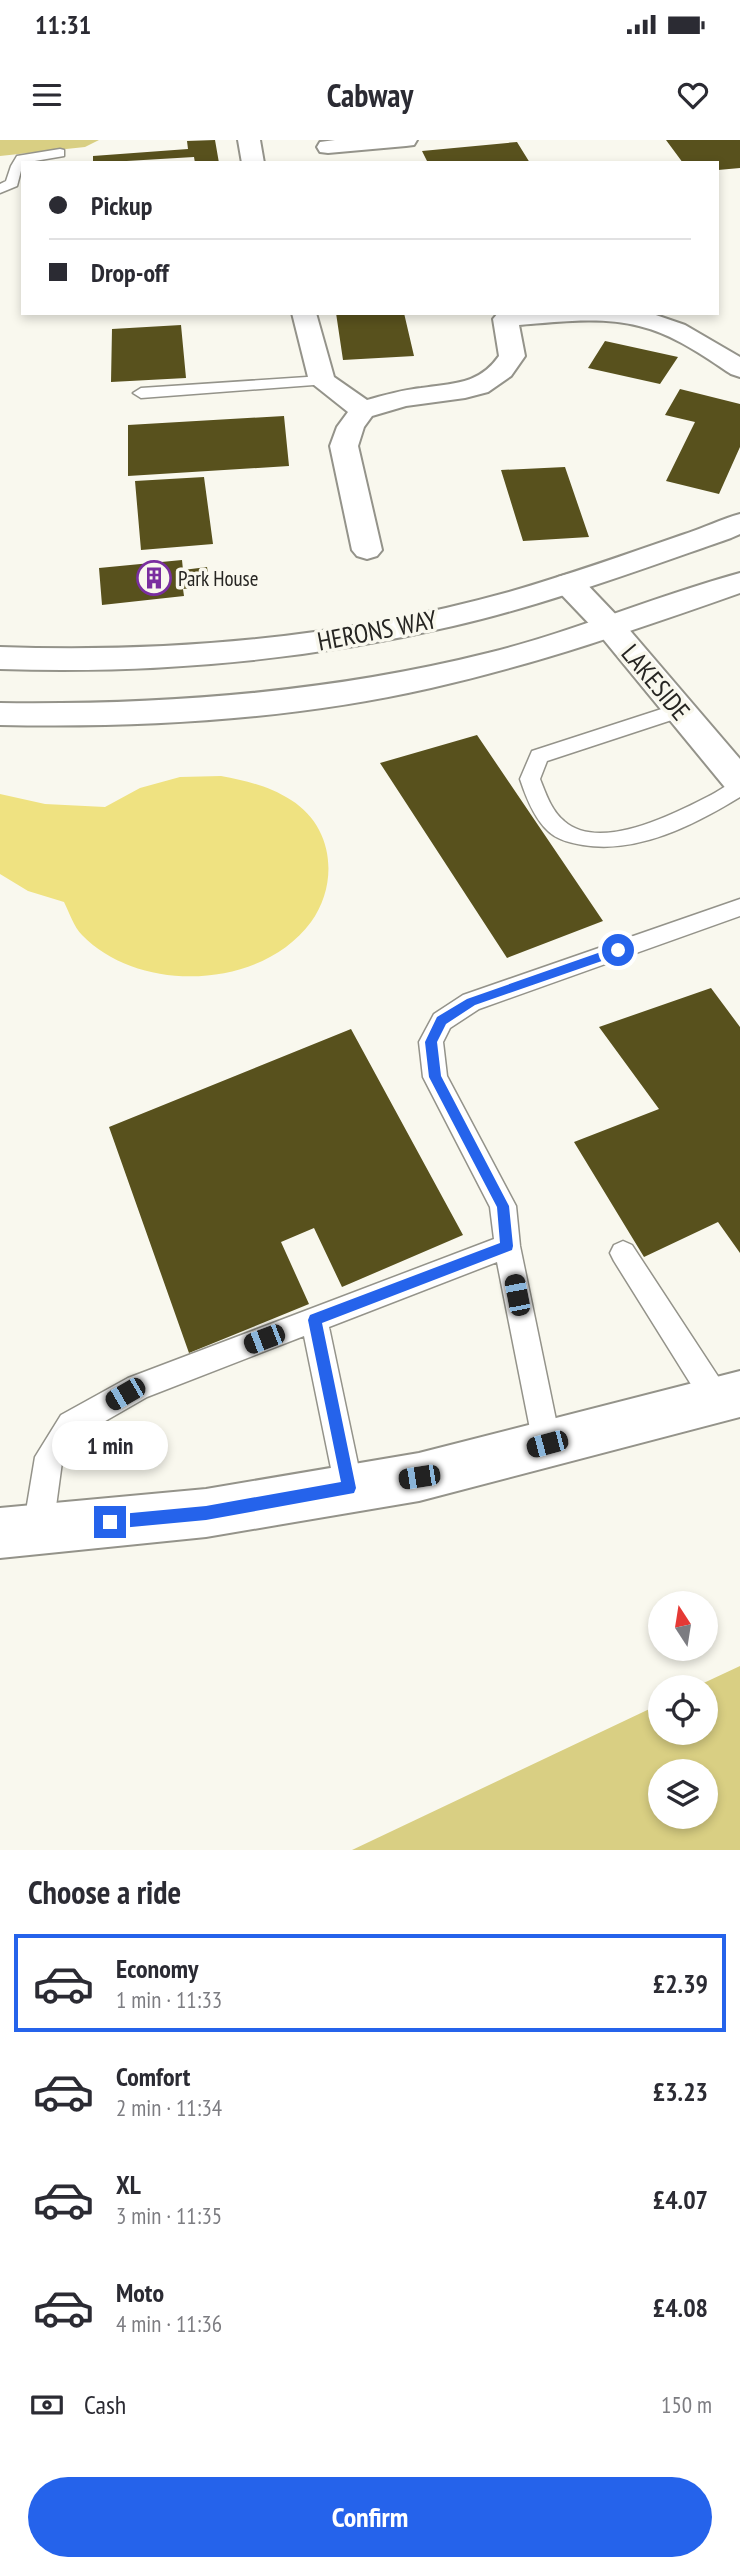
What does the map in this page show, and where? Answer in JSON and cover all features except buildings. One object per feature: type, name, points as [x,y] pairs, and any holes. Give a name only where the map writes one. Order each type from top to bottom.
[{"type":"street","points":[[249,140],[253,161]]},
{"type":"street","points":[[328,147],[406,140]]},
{"type":"street","points":[[304,315],[322,381],[363,410]]},
{"type":"street","points":[[367,550],[344,446],[351,426],[363,410],[407,398],[454,394],[482,386],[503,373],[512,356],[504,316],[634,315],[689,336],[740,369]]},
{"type":"street","name":"HERONS WAY","points":[[0,658],[107,660],[225,654],[344,639],[455,615],[569,584],[740,523]]},
{"type":"street","name":"HERONS WAY","points":[[0,714],[61,716],[175,711],[341,694],[488,664],[610,627],[740,583]]},
{"type":"street","name":"LAKESIDE","points":[[569,584],[610,627],[740,784]]},
{"type":"street","points":[[19,1531],[206,1513],[419,1477],[729,1397]]},
{"type":"lane","points":[[21,161],[60,153]]},
{"type":"lane","points":[[0,189],[12,183],[21,161]]},
{"type":"lane","points":[[141,393],[322,381]]},
{"type":"lane","points":[[680,710],[539,756],[530,779],[543,811],[567,834],[619,840],[679,820],[730,795],[740,784]]},
{"type":"lane","points":[[547,1444],[507,1246],[503,1206],[435,1077],[431,1042],[442,1021],[471,1002],[740,907]]},
{"type":"lane","points":[[19,1531],[49,1457],[71,1425],[138,1387],[507,1246]]},
{"type":"lane","points":[[623,1252],[729,1397]]},
{"type":"lane","points":[[314,1320],[349,1488]]},
{"type":"shaded area","points":[[0,140],[99,140],[85,147],[0,156]]},
{"type":"shaded area","points":[[221,776],[258,785],[291,800],[305,811],[316,825],[328,856],[326,890],[311,922],[289,945],[262,961],[232,972],[199,976],[166,975],[135,967],[106,954],[82,935],[64,902],[28,891],[0,874],[0,794],[45,804],[105,807],[140,788],[180,777]]},
{"type":"shaded area","points":[[740,1666],[740,1850],[352,1850],[648,1710],[648,1745],[718,1745],[718,1676]]},
{"type":"place","name":"Park House","points":[[154,578]]},
{"type":"route","points":[[110,1522],[206,1513],[349,1488],[314,1320],[507,1246],[503,1206],[435,1077],[431,1042],[442,1021],[471,1002],[618,950]]}]
